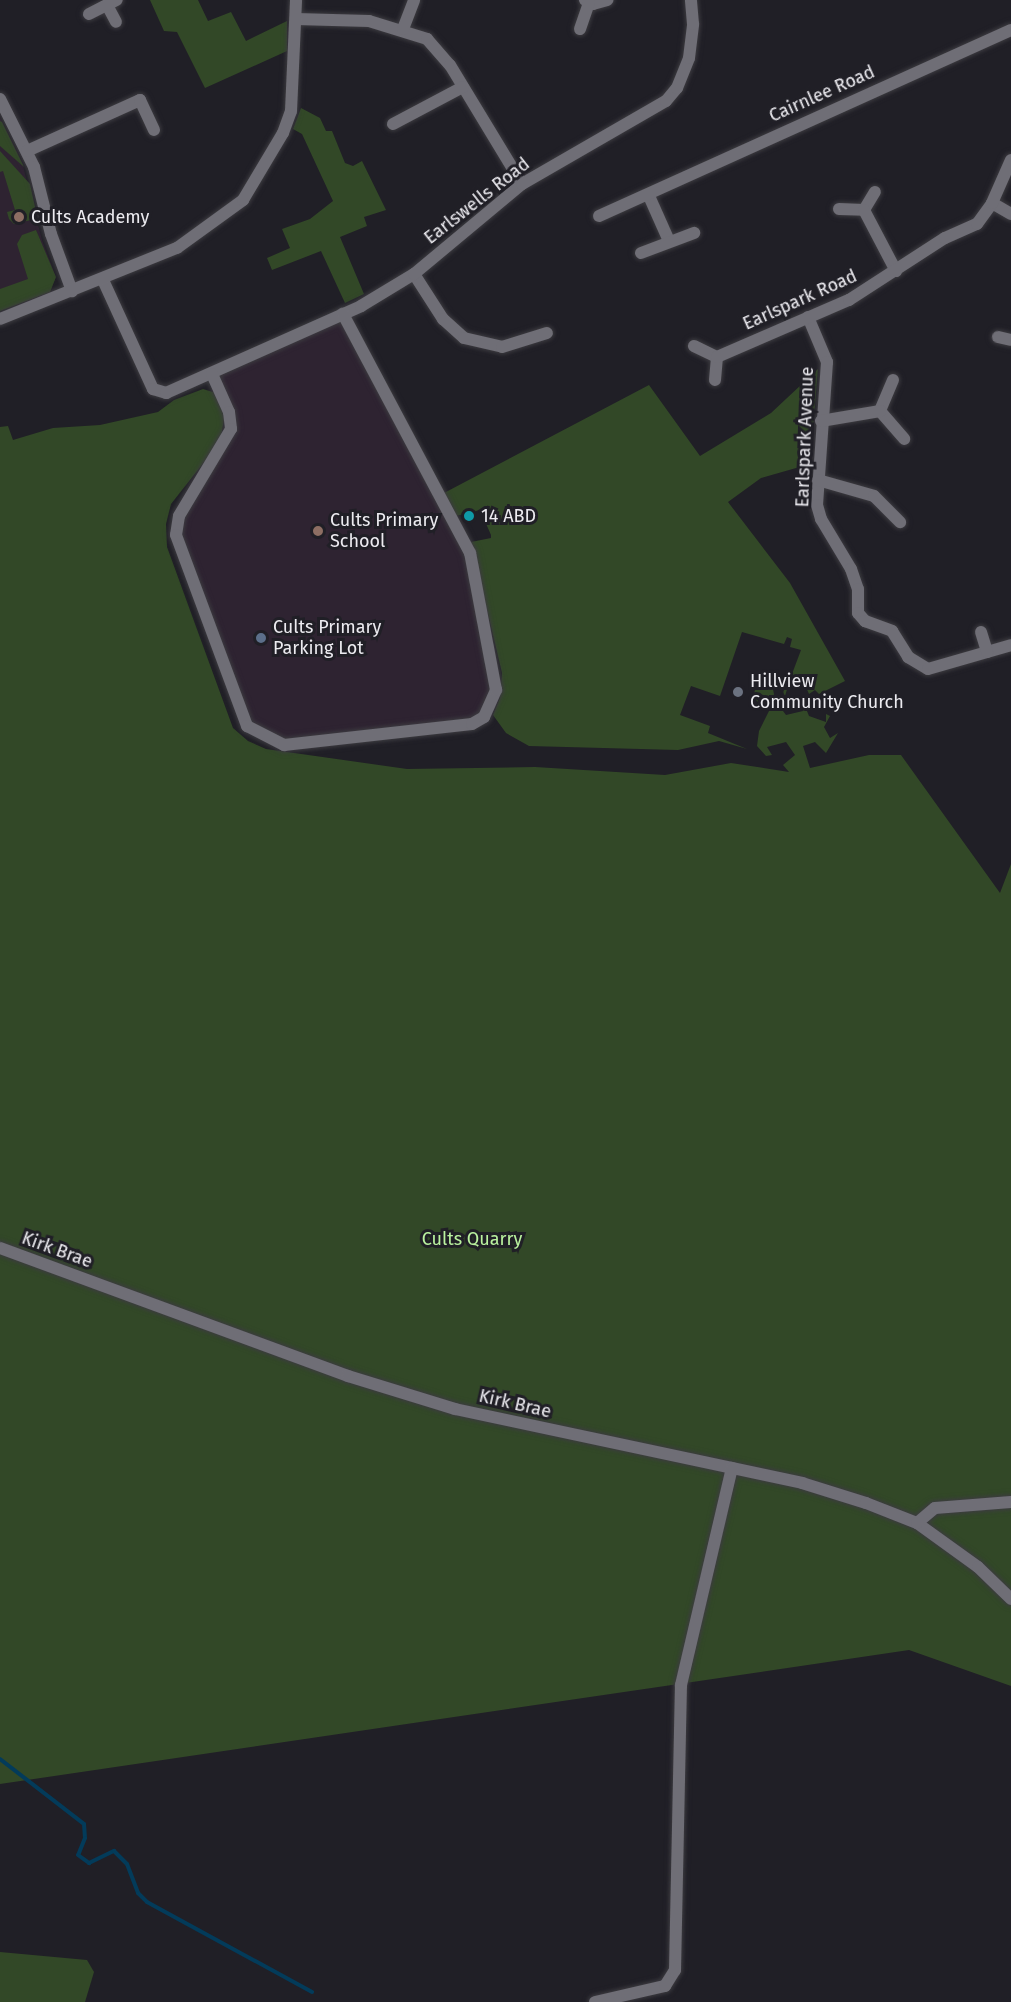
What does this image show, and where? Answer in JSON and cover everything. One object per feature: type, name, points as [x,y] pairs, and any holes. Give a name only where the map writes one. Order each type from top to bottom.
[{"type":"street","points":[[0,318],[103,280],[177,248],[243,200],[283,133],[291,111],[296,0]]},
{"type":"street","points":[[403,29],[414,0]]},
{"type":"street","points":[[579,29],[587,2],[607,0]]},
{"type":"street","name":"Earlswells Road","points":[[103,280],[153,389],[166,393],[381,297],[414,274],[522,184],[666,101],[677,88],[689,58],[692,0]]},
{"type":"street","points":[[88,14],[112,2],[116,22]]},
{"type":"street","points":[[296,19],[369,21],[403,29],[427,39],[450,65],[522,184]]},
{"type":"street","name":"Cairnlee Road","points":[[599,216],[649,195],[793,126],[1011,30]]},
{"type":"street","points":[[393,124],[464,87]]},
{"type":"street","points":[[0,99],[27,151],[51,234],[72,291]]},
{"type":"street","points":[[27,151],[140,100],[154,130]]},
{"type":"street","name":"Earlspark Road","points":[[717,357],[849,300],[896,272],[945,238],[977,224],[992,203],[1011,160]]},
{"type":"street","points":[[864,210],[875,192]]},
{"type":"street","points":[[649,195],[669,241]]},
{"type":"street","points":[[992,203],[1011,214]]},
{"type":"street","points":[[839,209],[864,210]]},
{"type":"street","points":[[864,210],[896,272]]},
{"type":"street","points":[[641,253],[694,233]]},
{"type":"street","points":[[414,274],[443,319],[464,338],[502,347],[547,333]]},
{"type":"street","points":[[212,374],[229,412],[231,429],[179,516],[176,535],[247,726],[284,745],[472,724],[484,717],[496,690],[470,553],[343,314]]},
{"type":"street","name":"Earlspark Avenue","points":[[808,316],[826,362],[818,480],[821,519],[851,569],[858,589],[858,613],[865,621],[892,631],[908,657],[928,669],[1011,645]]},
{"type":"street","points":[[694,346],[717,357],[715,380]]},
{"type":"street","points":[[880,411],[893,380]]},
{"type":"street","points":[[821,421],[880,411]]},
{"type":"street","points":[[880,411],[904,439]]},
{"type":"street","points":[[818,480],[874,496],[900,522]]},
{"type":"street","points":[[981,632],[987,652]]},
{"type":"street","name":"Kirk Brae","points":[[0,1248],[348,1376],[455,1409],[802,1483],[917,1523],[978,1567],[1011,1599]]},
{"type":"street","points":[[595,2002],[665,1986],[675,1970],[681,1686],[732,1468]]},
{"type":"street","points":[[917,1523],[935,1508],[1011,1502]]},
{"type":"shaded area","name":"Cults Academy","points":[[0,118],[22,162],[42,240],[56,277],[50,292],[0,311]]},
{"type":"shaded area","name":"Cults Primary School","points":[[343,314],[470,553],[495,672],[484,717],[284,745],[257,734],[176,535],[179,516],[229,434],[212,374]]},
{"type":"green space","points":[[150,0],[198,0],[208,21],[231,12],[246,41],[287,21],[287,51],[205,88],[177,32],[164,31]]},
{"type":"green space","points":[[301,108],[320,118],[326,131],[332,131],[345,163],[353,166],[362,161],[386,210],[364,217],[367,226],[340,237],[364,294],[345,303],[321,251],[272,270],[267,258],[290,248],[282,229],[310,219],[333,201],[302,134],[293,129]]},
{"type":"green space","points":[[0,121],[2,122],[24,167],[0,146]]},
{"type":"green space","points":[[0,151],[30,184],[36,211],[31,220],[14,224],[9,219],[7,212],[15,210],[3,171],[0,172]]},
{"type":"green space","points":[[36,230],[56,277],[50,292],[0,311],[0,289],[28,279],[17,244],[22,235]]},
{"type":"green space","points":[[818,369],[810,464],[761,478],[728,502],[790,583],[845,681],[819,694],[815,690],[809,694],[805,685],[788,686],[785,696],[777,680],[789,682],[801,650],[790,647],[792,639],[787,637],[784,644],[742,632],[720,696],[691,686],[680,715],[710,726],[708,733],[747,749],[719,741],[678,750],[529,746],[506,733],[493,715],[500,698],[502,673],[471,542],[491,538],[491,535],[480,510],[456,516],[444,493],[649,385],[700,456],[771,413]]},
{"type":"green space","name":"Cults Quarry","points":[[203,389],[216,393],[225,414],[220,442],[171,504],[166,524],[167,547],[233,728],[248,741],[266,749],[407,769],[535,767],[665,775],[731,763],[789,772],[783,765],[795,755],[786,742],[767,747],[772,755],[766,756],[757,746],[759,731],[771,707],[780,707],[786,715],[803,711],[798,703],[803,701],[809,716],[826,722],[826,714],[830,716],[824,727],[830,738],[838,733],[826,753],[815,742],[803,746],[810,768],[869,755],[901,755],[1000,893],[1011,864],[1011,1686],[909,1650],[0,1784],[0,427],[8,426],[13,440],[53,428],[100,425],[158,412],[174,400]]},
{"type":"green space","points":[[764,684],[771,687],[774,694],[771,701],[764,704],[757,701],[754,694],[757,687]]},
{"type":"green space","points":[[0,1952],[87,1960],[94,1972],[85,2002],[0,2002]]},
{"type":"waterway","points":[[0,1759],[84,1824],[85,1838],[78,1855],[89,1863],[114,1851],[127,1864],[138,1893],[147,1902],[312,1992]]},
{"type":"place","name":"Cults Academy","points":[[19,217]]},
{"type":"place","name":"14 ABD","points":[[469,516]]},
{"type":"place","name":"Cults Primary School","points":[[318,531]]},
{"type":"place","name":"Cults Primary Parking Lot","points":[[261,638]]},
{"type":"place","name":"Hillview Community Church","points":[[738,692]]}]
